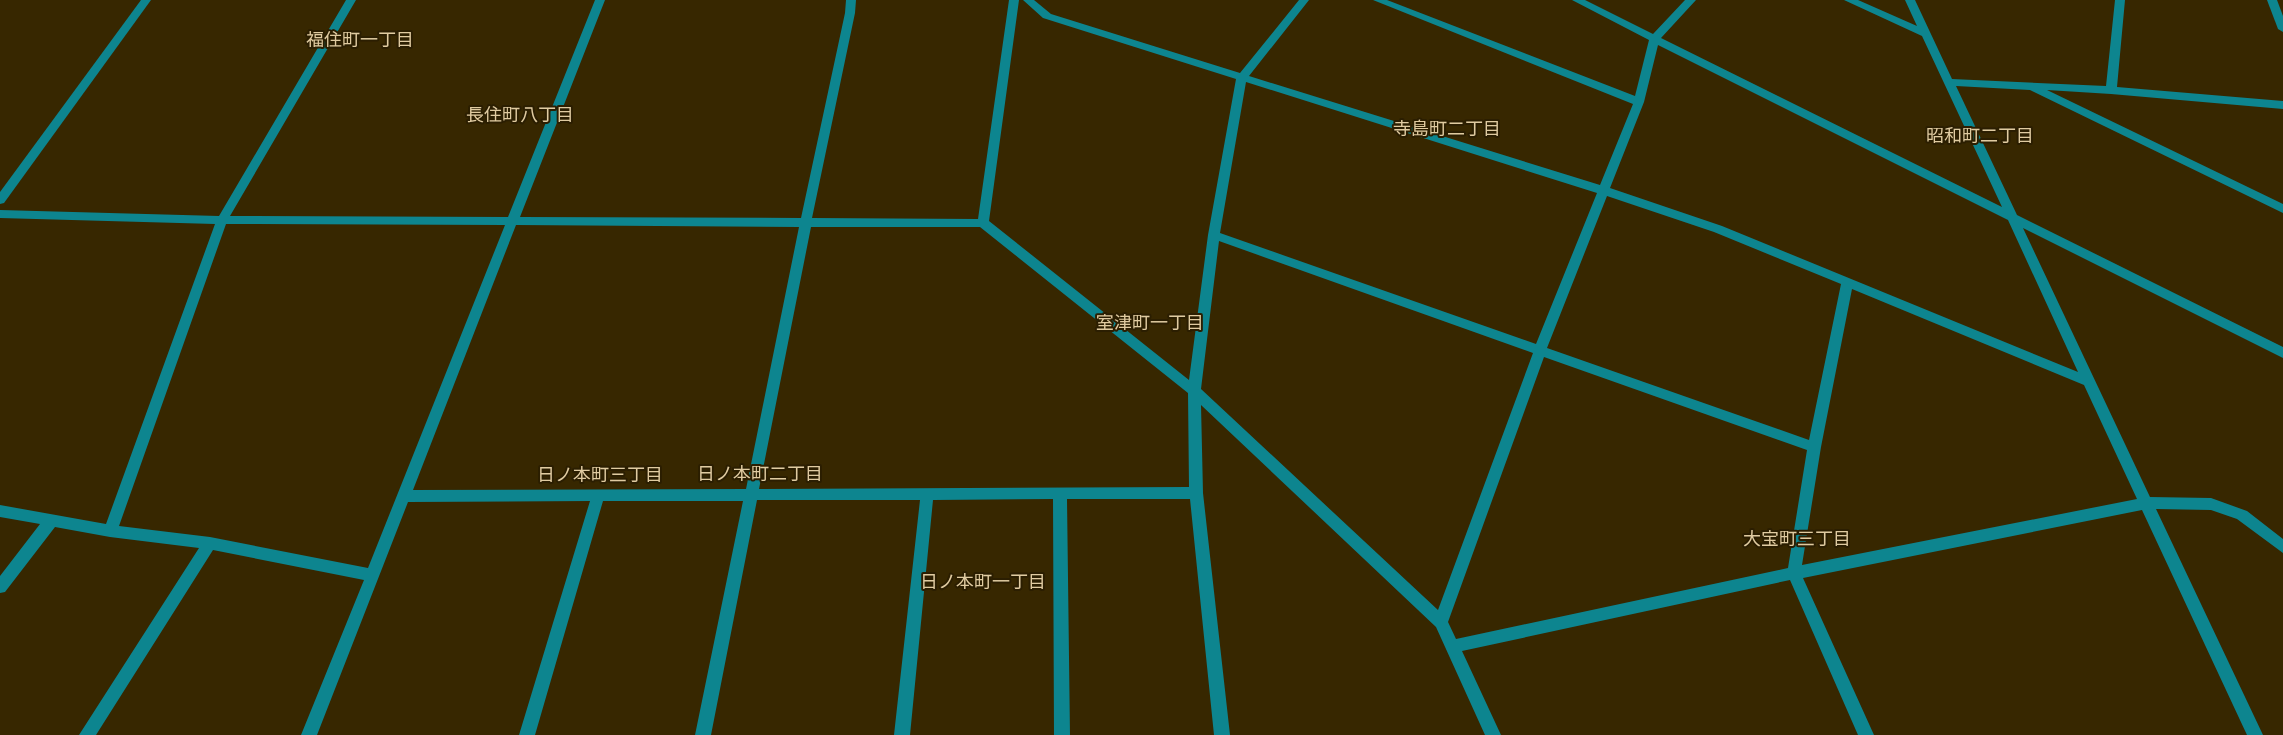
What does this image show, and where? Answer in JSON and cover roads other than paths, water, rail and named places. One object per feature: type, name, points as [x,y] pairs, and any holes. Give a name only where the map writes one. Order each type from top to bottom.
[{"type":"street","points":[[0,200],[146,0]]},
{"type":"street","points":[[110,531],[222,220],[351,0]]},
{"type":"street","points":[[309,735],[600,0]]},
{"type":"street","points":[[703,735],[806,221],[850,14],[851,0]]},
{"type":"street","points":[[983,222],[1014,0]]},
{"type":"street","points":[[1028,0],[1047,16],[1604,190],[1718,229],[2090,382]]},
{"type":"street","points":[[1222,735],[1196,493],[1194,391],[1214,235],[1242,77],[1304,0]]},
{"type":"street","points":[[1378,0],[1639,102]]},
{"type":"street","points":[[1577,0],[2283,353]]},
{"type":"street","points":[[1441,622],[1540,350],[1639,102],[1654,39],[1692,0]]},
{"type":"street","points":[[1850,0],[1927,34]]},
{"type":"street","points":[[1910,0],[2255,735]]},
{"type":"street","points":[[2112,90],[2120,0]]},
{"type":"street","points":[[2272,0],[2283,29]]},
{"type":"street","points":[[1949,82],[2112,90],[2283,105]]},
{"type":"street","points":[[2031,86],[2283,209]]},
{"type":"street","points":[[0,214],[222,220],[983,222],[1194,391],[1441,622],[1493,735]]},
{"type":"street","points":[[1214,235],[1814,446]]},
{"type":"street","points":[[1847,283],[1814,446],[1794,573],[1866,735]]},
{"type":"street","points":[[405,496],[1196,493]]},
{"type":"street","points":[[1060,494],[1062,735]]},
{"type":"street","points":[[902,735],[927,495]]},
{"type":"street","points":[[527,735],[598,496]]},
{"type":"street","points":[[1453,646],[1794,573],[2146,503],[2212,504],[2242,515],[2283,547]]},
{"type":"street","points":[[0,511],[110,531],[210,543],[372,575]]},
{"type":"street","points":[[0,587],[51,521]]},
{"type":"street","points":[[87,735],[210,543]]},
{"type":"district","name":"福住町一丁目","points":[[360,40]]},
{"type":"district","name":"長住町八丁目","points":[[520,115]]},
{"type":"district","name":"寺島町二丁目","points":[[1447,129]]},
{"type":"district","name":"昭和町二丁目","points":[[1980,136]]},
{"type":"district","name":"室津町一丁目","points":[[1150,323]]},
{"type":"district","name":"日ノ本町二丁目","points":[[760,474]]},
{"type":"district","name":"日ノ本町三丁目","points":[[600,475]]},
{"type":"district","name":"大宝町三丁目","points":[[1797,539]]},
{"type":"district","name":"日ノ本町一丁目","points":[[983,582]]}]
